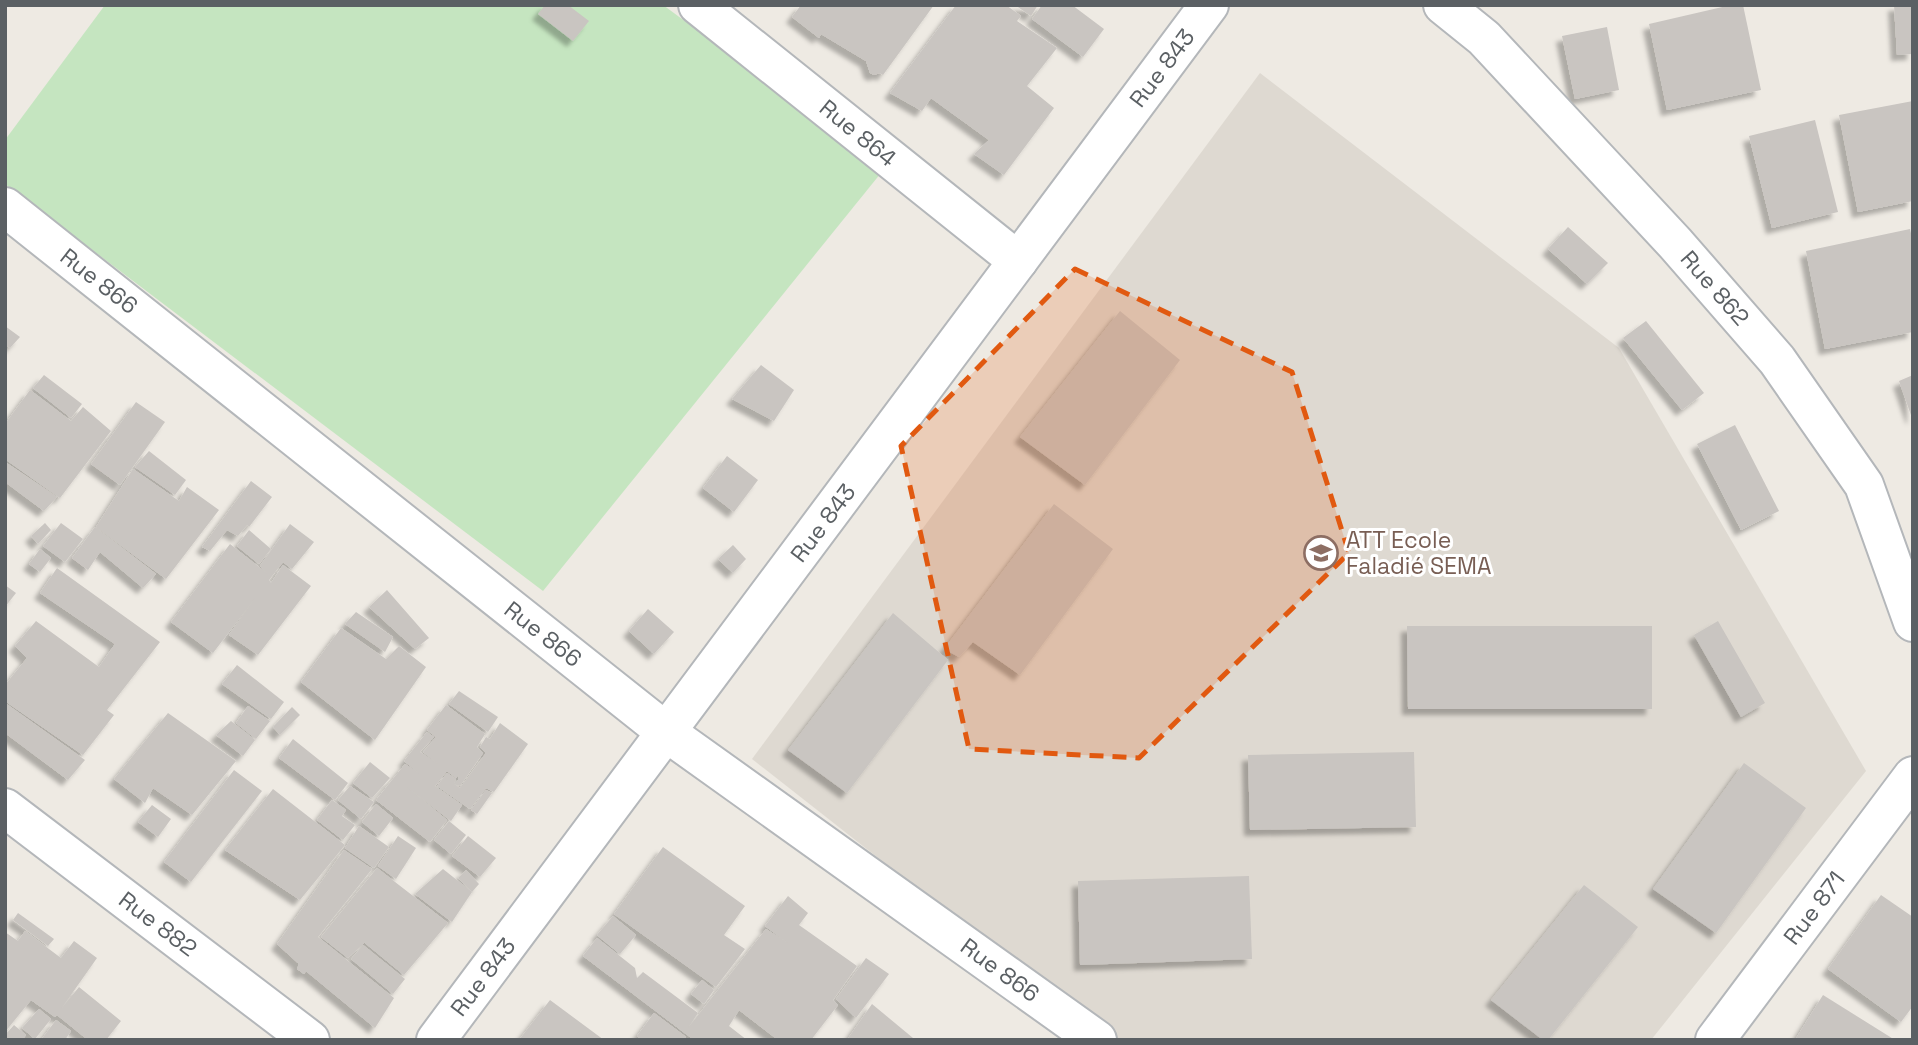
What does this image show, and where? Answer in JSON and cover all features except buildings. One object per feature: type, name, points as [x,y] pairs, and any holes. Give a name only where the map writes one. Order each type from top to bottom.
[{"type":"street","name":"Rue 864","points":[[698,5],[1018,261]]},
{"type":"street","name":"Rue 843","points":[[436,1040],[1209,5]]},
{"type":"street","name":"Rue 862","points":[[1443,5],[1484,38],[1675,243],[1777,360],[1864,485],[1913,622]]},
{"type":"street","name":"Rue 866","points":[[5,207],[666,732],[1097,1040]]},
{"type":"street","name":"Rue 871","points":[[1715,1040],[1913,776]]},
{"type":"street","name":"Rue 882","points":[[5,808],[310,1040]]},
{"type":"highlighted area","points":[[1075,269],[1292,372],[1349,553],[1139,758],[969,749],[901,446]]},
{"type":"shaded area","name":"ATT Ecole Faladié SEMA","points":[[1260,73],[1619,348],[1866,771],[1651,1040],[1110,1040],[752,759]]},
{"type":"green space","points":[[105,5],[663,5],[885,168],[543,591],[5,184],[5,140]]},
{"type":"place","name":"ATT Ecole Faladié SEMA","points":[[1321,553]]}]
